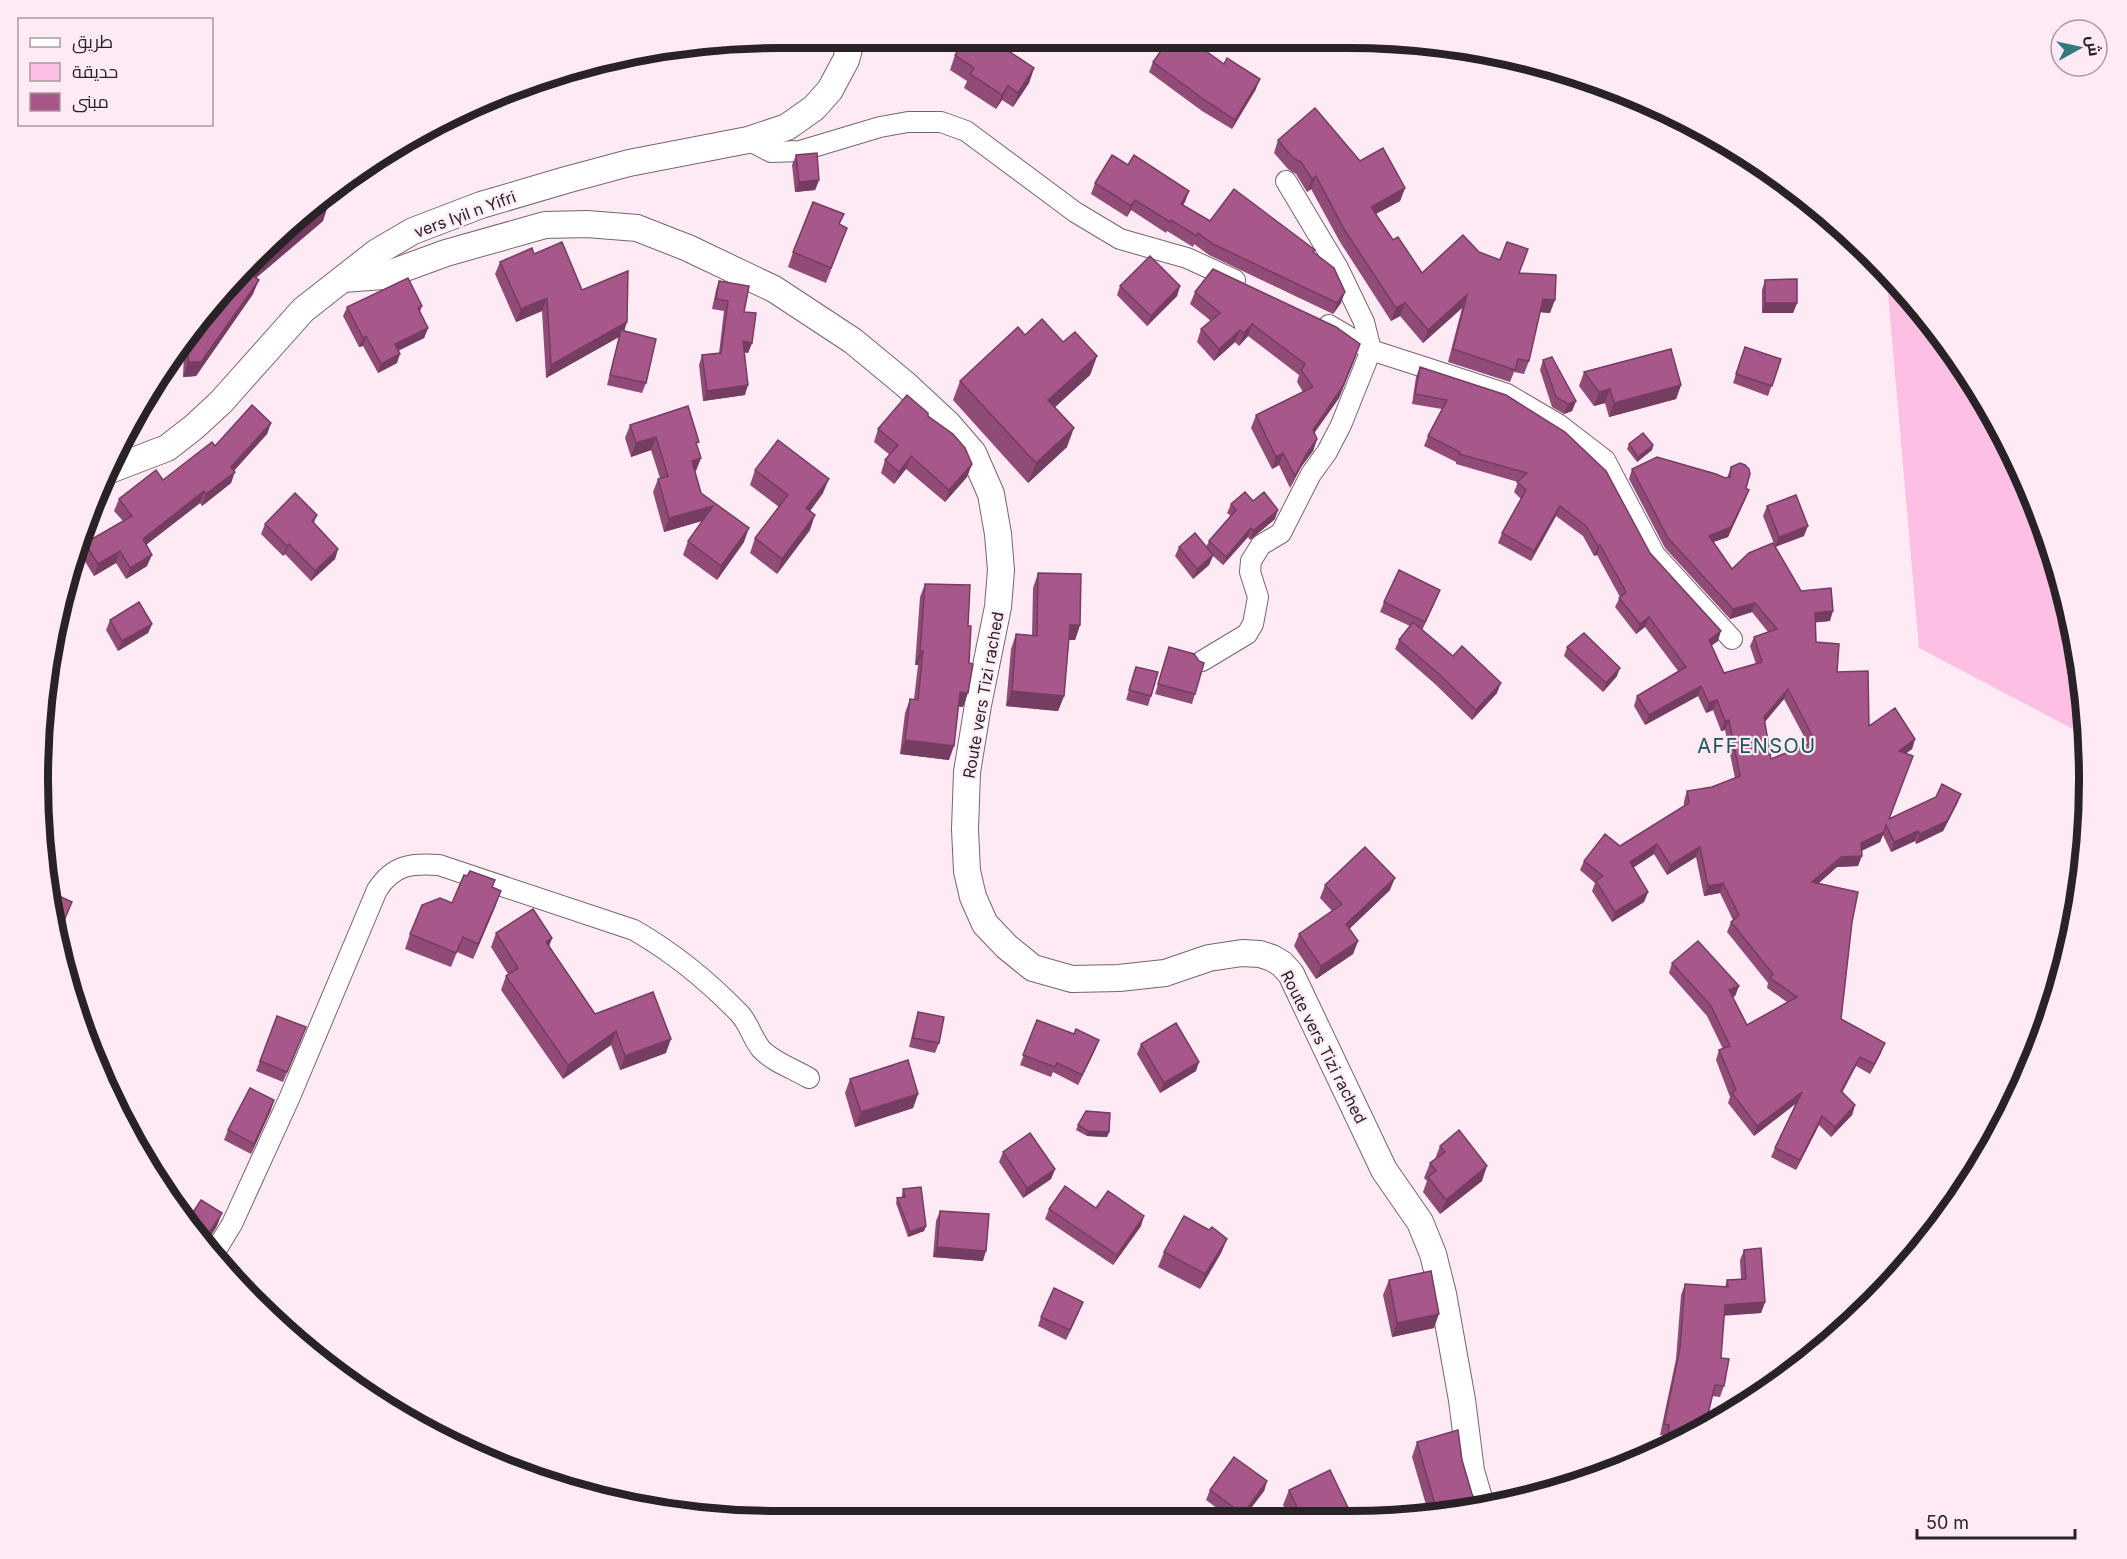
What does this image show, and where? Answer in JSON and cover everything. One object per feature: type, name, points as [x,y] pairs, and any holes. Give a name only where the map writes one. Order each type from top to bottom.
[{"type":"main road","name":"vers Iγil n Yifri","points":[[118,467],[167,448],[176,441],[221,402],[303,310],[377,252],[413,231],[481,206],[629,163],[748,140],[787,127],[814,108],[830,90],[846,60],[849,48]]},
{"type":"main road","name":"Route vers Tizi rached","points":[[343,279],[383,276],[446,253],[545,225],[587,224],[638,228],[688,248],[774,289],[853,340],[948,424],[973,453],[991,494],[1001,570],[998,607],[976,716],[968,771],[966,806],[967,871],[973,897],[985,924],[1007,947],[1033,968],[1072,979],[1119,978],[1166,973],[1209,958],[1242,953],[1260,954],[1272,958],[1282,964],[1291,974],[1384,1170],[1420,1222],[1432,1254],[1443,1294],[1478,1499]]},
{"type":"street","points":[[748,140],[771,152],[800,151],[880,127],[908,122],[941,122],[966,131],[1075,212],[1120,239],[1187,258],[1251,288]]},
{"type":"street","points":[[1202,661],[1247,634],[1253,624],[1258,597],[1250,572],[1251,561],[1261,545],[1281,533],[1311,474],[1327,452],[1341,425],[1371,350],[1364,322],[1338,268],[1286,181]]},
{"type":"street","points":[[1309,315],[1371,350],[1508,394],[1558,424],[1605,460],[1655,555],[1732,639]]},
{"type":"street","points":[[218,1247],[232,1224],[289,1099],[377,890],[387,876],[403,867],[439,864],[634,930],[698,973],[741,1016],[761,1049],[809,1077]]},
{"type":"green space","points":[[1887,286],[1928,334],[1956,373],[2004,456],[2023,500],[2040,544],[2065,637],[2073,684],[2077,731],[1919,648]]},
{"type":"building","points":[[960,48],[1004,48],[1034,68],[1018,93],[1008,86],[1002,95],[970,74],[974,68],[955,55]]},
{"type":"building","points":[[1163,48],[1202,48],[1224,64],[1227,58],[1260,79],[1235,120],[1153,62]]},
{"type":"building","points":[[1315,108],[1360,161],[1383,148],[1405,188],[1371,207],[1393,240],[1398,237],[1422,273],[1463,235],[1479,252],[1500,260],[1507,242],[1528,249],[1519,273],[1556,275],[1555,300],[1543,299],[1529,361],[1518,359],[1515,370],[1453,349],[1467,295],[1428,330],[1405,303],[1396,308],[1344,229],[1316,176],[1312,179],[1301,162],[1292,157],[1278,140]]},
{"type":"building","points":[[817,153],[819,180],[799,182],[796,155]]},
{"type":"building","points":[[1112,155],[1128,165],[1134,155],[1189,191],[1181,204],[1210,221],[1234,189],[1315,250],[1313,252],[1334,268],[1345,292],[1337,303],[1213,244],[1198,233],[1197,236],[1135,200],[1131,206],[1095,183]]},
{"type":"building","points":[[813,202],[844,214],[839,224],[847,228],[831,268],[793,252]]},
{"type":"building","points":[[328,206],[262,262],[297,230]]},
{"type":"building","points":[[562,242],[582,290],[628,271],[627,322],[551,365],[547,298],[521,309],[500,262],[532,248],[534,254]]},
{"type":"building","points":[[1150,256],[1180,286],[1151,316],[1120,286]]},
{"type":"building","points":[[1213,269],[1336,327],[1360,344],[1343,386],[1313,430],[1317,439],[1295,476],[1283,453],[1276,457],[1256,415],[1313,387],[1301,370],[1305,364],[1252,324],[1244,333],[1240,330],[1219,349],[1201,329],[1220,313],[1195,292]]},
{"type":"building","points":[[251,274],[259,280],[201,362],[188,362],[189,349],[230,297]]},
{"type":"building","points":[[408,278],[422,306],[418,308],[428,328],[395,344],[400,354],[381,364],[366,336],[363,338],[347,307]]},
{"type":"building","points":[[1797,279],[1797,303],[1765,303],[1765,280]]},
{"type":"building","points":[[719,281],[749,286],[744,312],[756,313],[752,343],[743,341],[748,385],[707,391],[702,355],[721,353],[728,301],[716,299]]},
{"type":"building","points":[[1042,319],[1063,342],[1075,332],[1097,356],[1048,400],[1074,428],[1036,463],[960,381],[1018,327],[1025,335]]},
{"type":"building","points":[[621,330],[656,339],[646,383],[610,375]]},
{"type":"building","points":[[1745,347],[1781,359],[1772,386],[1736,374]]},
{"type":"building","points":[[1671,349],[1681,385],[1614,403],[1610,389],[1599,392],[1584,372]]},
{"type":"building","points":[[1552,357],[1576,401],[1568,404],[1556,397],[1543,360]]},
{"type":"building","points":[[1420,367],[1506,395],[1565,432],[1606,471],[1650,553],[1721,631],[1709,640],[1724,673],[1762,662],[1754,637],[1777,629],[1755,603],[1733,609],[1668,538],[1632,469],[1657,457],[1725,478],[1730,477],[1731,467],[1740,463],[1745,465],[1750,474],[1746,488],[1749,490],[1731,527],[1709,536],[1732,569],[1749,553],[1773,543],[1801,591],[1831,588],[1833,611],[1815,613],[1816,642],[1839,644],[1837,672],[1868,671],[1869,726],[1895,708],[1915,739],[1899,751],[1913,756],[1889,819],[1936,797],[1942,784],[1961,794],[1947,821],[1920,834],[1918,831],[1894,842],[1886,825],[1884,832],[1861,843],[1862,856],[1841,857],[1812,882],[1858,892],[1852,922],[1841,1019],[1885,1043],[1874,1064],[1860,1057],[1841,1091],[1855,1105],[1835,1127],[1822,1116],[1800,1160],[1775,1148],[1802,1092],[1757,1126],[1732,1093],[1736,1090],[1719,1050],[1730,1046],[1711,1006],[1672,963],[1698,941],[1739,986],[1729,990],[1747,1025],[1797,997],[1770,978],[1773,974],[1731,922],[1739,915],[1723,883],[1708,886],[1700,847],[1670,865],[1657,844],[1630,862],[1648,892],[1615,912],[1596,881],[1603,876],[1584,861],[1605,834],[1620,846],[1689,803],[1687,791],[1712,787],[1740,776],[1729,720],[1725,721],[1717,700],[1709,703],[1701,686],[1649,715],[1637,696],[1686,667],[1649,617],[1640,624],[1619,598],[1626,592],[1600,545],[1598,546],[1586,526],[1560,506],[1534,551],[1502,533],[1526,490],[1517,482],[1527,473],[1459,454],[1460,452],[1428,436],[1447,400],[1415,394]],"holes":[[[1788,689],[1815,741],[1771,759],[1764,717]]]},
{"type":"building","points":[[907,395],[928,413],[928,416],[953,434],[965,448],[972,464],[949,490],[911,456],[899,472],[885,460],[898,445],[878,429]]},
{"type":"building","points":[[252,405],[271,423],[231,467],[235,472],[206,494],[204,491],[143,539],[152,555],[130,568],[120,551],[98,564],[87,545],[88,541],[132,516],[119,499],[156,470],[163,480],[212,442],[215,446]]},
{"type":"building","points":[[688,406],[699,442],[696,443],[701,458],[692,461],[701,493],[749,528],[721,566],[688,541],[713,506],[669,518],[658,479],[668,476],[656,437],[636,443],[630,425]]},
{"type":"building","points":[[1643,433],[1653,445],[1638,457],[1629,444]]},
{"type":"building","points":[[778,440],[829,479],[806,508],[815,515],[782,559],[755,538],[788,495],[755,470]]},
{"type":"building","points":[[1245,492],[1253,501],[1264,492],[1278,510],[1253,531],[1251,528],[1226,557],[1209,541],[1236,510],[1231,504]]},
{"type":"building","points":[[295,493],[317,515],[312,521],[338,549],[315,571],[289,544],[287,546],[265,524]]},
{"type":"building","points":[[1796,495],[1808,526],[1779,537],[1767,506]]},
{"type":"building","points":[[1195,533],[1213,555],[1197,569],[1179,547]]},
{"type":"building","points":[[1399,570],[1440,590],[1425,622],[1384,602]]},
{"type":"building","points":[[1038,573],[1081,574],[1080,625],[1070,625],[1064,696],[1012,691],[1016,634],[1037,636]]},
{"type":"building","points":[[925,584],[970,585],[969,663],[973,664],[968,693],[960,692],[954,746],[905,740],[910,699],[918,700],[923,651],[920,651]]},
{"type":"building","points":[[139,602],[152,624],[122,641],[110,620]]},
{"type":"building","points":[[1413,622],[1453,656],[1462,646],[1501,683],[1476,710],[1399,640]]},
{"type":"building","points":[[1584,633],[1620,668],[1606,683],[1567,647]]},
{"type":"building","points":[[1169,647],[1194,654],[1199,661],[1204,663],[1195,694],[1158,684]]},
{"type":"building","points":[[1136,667],[1158,672],[1151,696],[1129,690]]},
{"type":"building","points":[[1365,847],[1395,878],[1346,924],[1358,941],[1321,966],[1299,934],[1342,904],[1325,885]]},
{"type":"building","points":[[470,871],[495,880],[492,887],[501,891],[478,944],[463,937],[456,953],[410,934],[422,905],[440,898],[452,903],[464,875],[467,876]]},
{"type":"building","points":[[57,895],[72,902],[63,924]]},
{"type":"building","points":[[533,909],[552,938],[546,942],[595,1014],[653,992],[671,1039],[625,1056],[616,1031],[568,1065],[506,976],[518,968],[496,933]]},
{"type":"building","points":[[918,1012],[944,1017],[939,1043],[913,1038]]},
{"type":"building","points":[[277,1016],[306,1027],[287,1072],[260,1061]]},
{"type":"building","points":[[1037,1020],[1074,1034],[1076,1029],[1099,1040],[1082,1075],[1057,1063],[1055,1067],[1023,1055]]},
{"type":"building","points":[[1176,1023],[1199,1062],[1164,1083],[1141,1044]]},
{"type":"building","points":[[908,1060],[918,1094],[861,1112],[850,1079]]},
{"type":"building","points":[[250,1088],[274,1100],[254,1144],[228,1130]]},
{"type":"building","points":[[1086,1111],[1110,1113],[1109,1132],[1088,1131],[1078,1125]]},
{"type":"building","points":[[1459,1130],[1487,1166],[1446,1200],[1428,1177],[1436,1171],[1430,1163],[1445,1152],[1440,1146]]},
{"type":"building","points":[[1030,1133],[1055,1169],[1027,1188],[1003,1152]]},
{"type":"building","points":[[1065,1186],[1096,1208],[1108,1191],[1144,1216],[1117,1255],[1049,1209]]},
{"type":"building","points":[[921,1187],[926,1226],[910,1232],[897,1198],[905,1197],[903,1189]]},
{"type":"building","points":[[201,1200],[222,1213],[208,1235],[192,1215]]},
{"type":"building","points":[[940,1211],[989,1214],[986,1251],[937,1247]]},
{"type":"building","points":[[1184,1216],[1209,1230],[1212,1227],[1227,1239],[1205,1274],[1164,1252]]},
{"type":"building","points":[[1761,1248],[1765,1302],[1725,1305],[1721,1358],[1729,1359],[1724,1386],[1715,1385],[1707,1416],[1668,1437],[1669,1425],[1664,1424],[1680,1348],[1685,1284],[1728,1287],[1727,1280],[1746,1279],[1744,1250]]},
{"type":"building","points":[[1431,1271],[1439,1314],[1397,1323],[1389,1280]]},
{"type":"building","points":[[1054,1288],[1083,1302],[1070,1330],[1041,1317]]},
{"type":"building","points":[[1458,1430],[1462,1460],[1475,1500],[1435,1506],[1417,1442]]},
{"type":"building","points":[[1234,1457],[1267,1481],[1245,1511],[1239,1511],[1210,1490]]},
{"type":"building","points":[[1330,1470],[1350,1511],[1299,1511],[1289,1490]]},
{"type":"district","name":"AFFENSOU","points":[[1757,746]]}]
